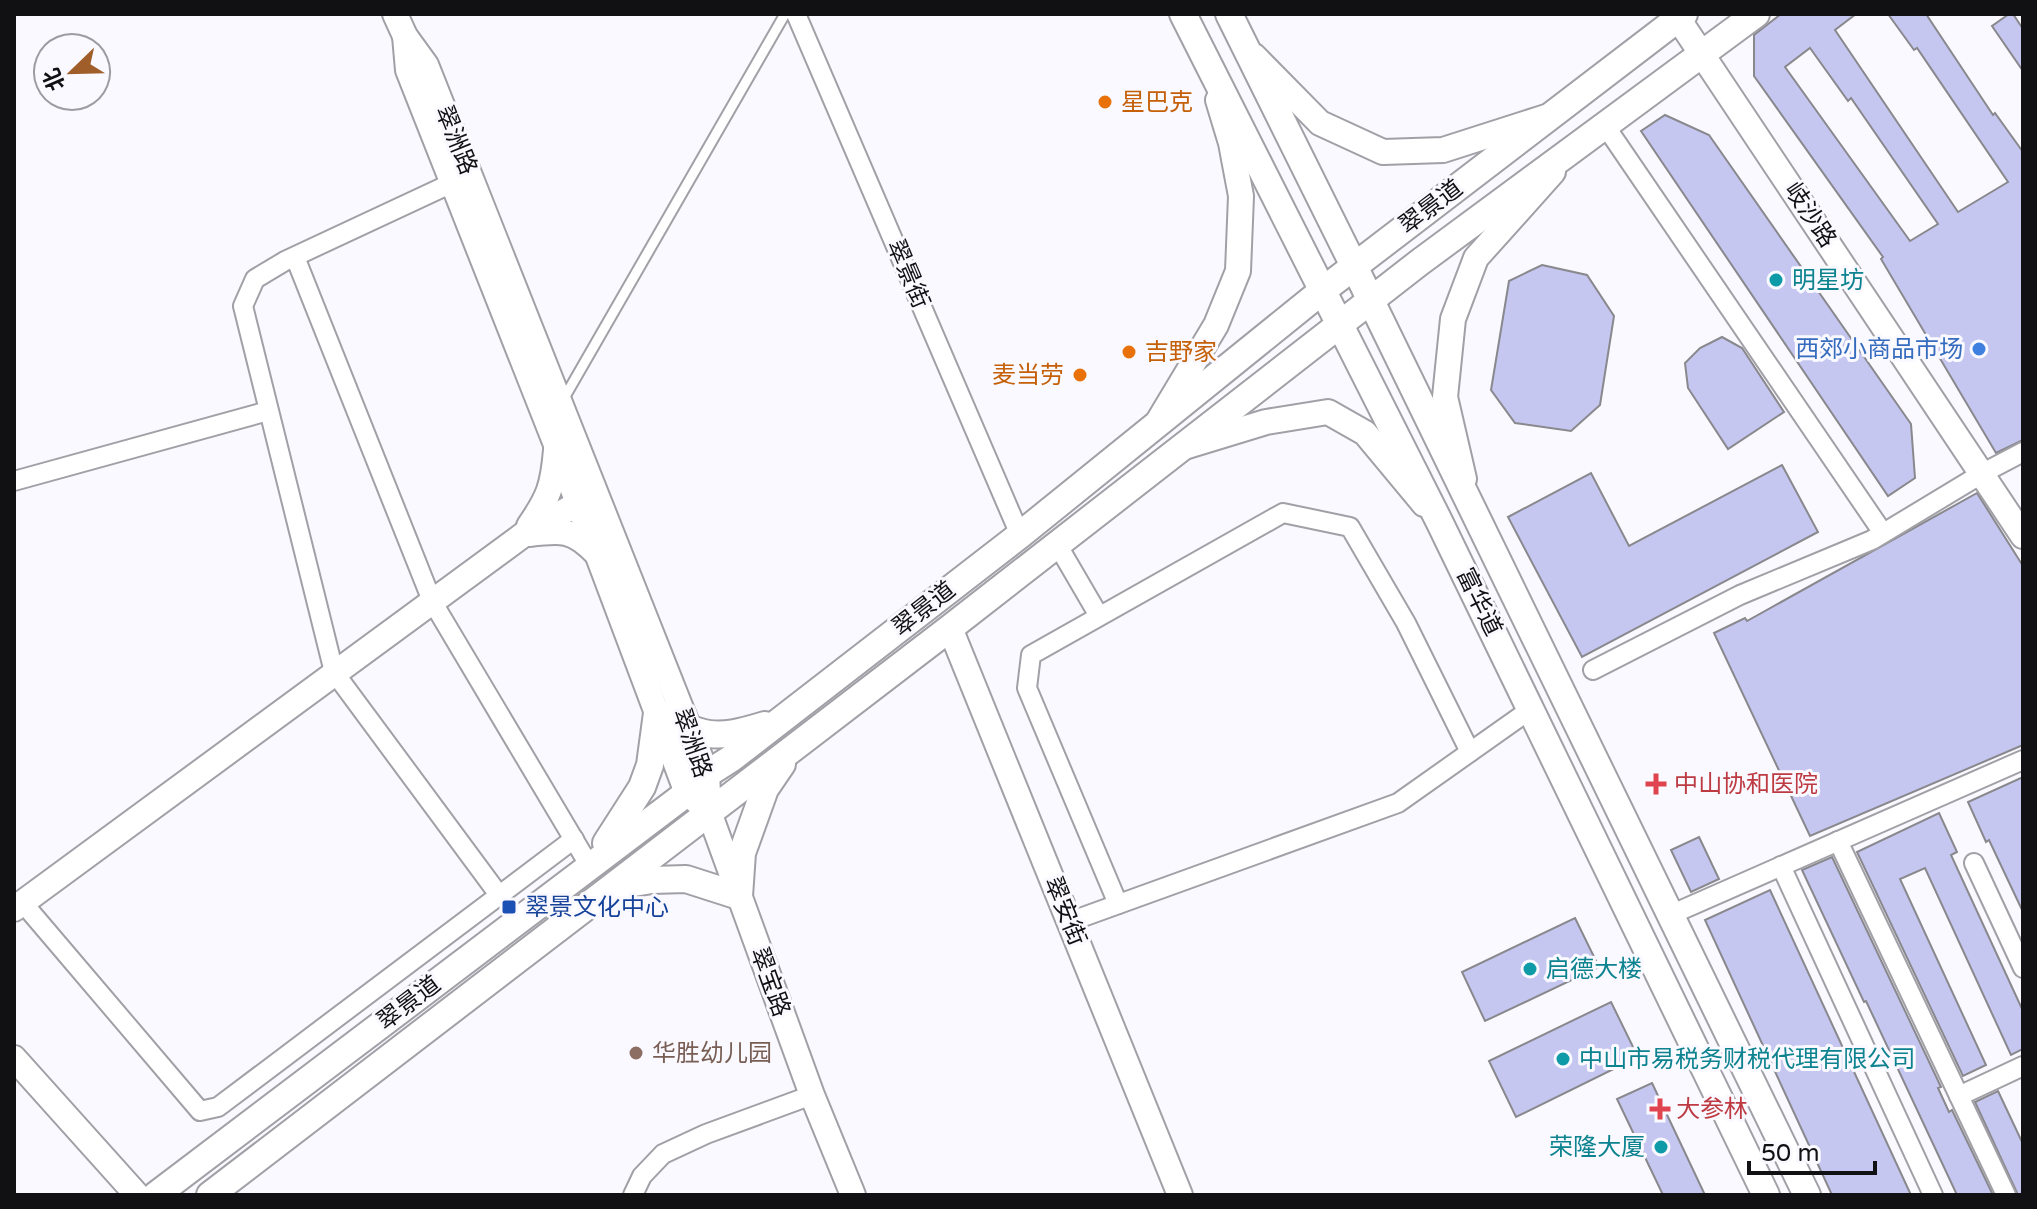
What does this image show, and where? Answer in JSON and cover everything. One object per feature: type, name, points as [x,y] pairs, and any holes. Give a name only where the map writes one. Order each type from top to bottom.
[{"type":"main road","name":"富华道","points":[[1183,14],[1439,521],[1766,1195]]},
{"type":"main road","name":"富华道","points":[[1229,14],[1807,1195]]},
{"type":"main road","name":"翠景道","points":[[210,1195],[950,628],[1420,262],[1756,14]]},
{"type":"main road","name":"翠景道","points":[[156,1195],[780,721],[1020,535],[1322,291],[1679,15]]},
{"type":"main road","points":[[589,865],[642,787],[650,765],[657,713],[706,736],[736,734],[780,721]]},
{"type":"main road","points":[[607,888],[652,880],[686,879],[739,896],[742,853],[752,823],[765,789],[793,747]]},
{"type":"street","name":"翠景街","points":[[796,14],[1020,535]]},
{"type":"street","name":"岐沙路","points":[[1679,15],[2023,536]]},
{"type":"street","name":"翠洲路","points":[[400,25],[426,65],[561,402],[587,498],[598,555],[687,793],[709,812]]},
{"type":"street","name":"翠洲路","points":[[400,25],[408,70],[557,447],[587,498],[707,774],[709,812]]},
{"type":"street","points":[[1244,46],[1320,123],[1383,152],[1443,150],[1552,115]]},
{"type":"street","points":[[1159,420],[1216,325],[1238,271],[1241,196],[1231,143],[1210,70]]},
{"type":"street","points":[[1604,124],[1883,533]]},
{"type":"street","points":[[1470,504],[1445,397],[1453,319],[1476,258],[1575,148]]},
{"type":"street","points":[[452,183],[255,279],[243,306],[334,672],[499,895]]},
{"type":"street","points":[[295,257],[432,601],[589,865]]},
{"type":"street","points":[[14,481],[268,411]]},
{"type":"street","points":[[1178,449],[1266,422],[1328,412],[1365,433],[1439,521]]},
{"type":"street","points":[[523,535],[547,500],[554,477],[557,447]]},
{"type":"street","points":[[1593,670],[1740,595],[1872,540],[2023,452]]},
{"type":"street","points":[[574,839],[218,1107],[200,1111],[19,906],[523,535],[587,498]]},
{"type":"street","points":[[1118,904],[1027,688],[1031,655],[1283,513],[1350,527],[1406,623],[1470,752]]},
{"type":"street","points":[[523,535],[557,530],[579,536],[598,555]]},
{"type":"street","points":[[1057,544],[1099,616]]},
{"type":"street","name":"翠安街","points":[[950,628],[1180,1195]]},
{"type":"street","points":[[1069,922],[1398,803],[1531,709]]},
{"type":"street","points":[[1670,915],[2023,760]]},
{"type":"street","name":"翠宝路","points":[[709,812],[812,1095],[853,1195]]},
{"type":"street","points":[[1838,841],[2006,1195]]},
{"type":"street","points":[[1974,863],[2023,968]]},
{"type":"street","points":[[1781,866],[1933,1195]]},
{"type":"street","points":[[14,1058],[137,1195]]},
{"type":"street","points":[[1959,1096],[2023,1066]]},
{"type":"street","points":[[633,1195],[642,1176],[663,1154],[706,1134],[812,1095]]},
{"type":"lane","points":[[561,402],[785,14]]},
{"type":"building","points":[[1781,14],[1856,14],[1835,30],[1958,212],[2008,182],[1917,48],[1914,50],[1888,14],[1926,14],[1993,115],[1995,113],[2023,152],[2023,440],[1996,453],[1881,259],[1883,257],[1754,76],[1754,35]],"holes":[[[1810,48],[1848,101],[1851,98],[1938,224],[1910,241],[1785,67]]]},
{"type":"building","points":[[2013,14],[2023,29],[2023,71],[1992,26]]},
{"type":"building","name":"明星坊","points":[[1665,115],[1709,135],[1911,424],[1915,478],[1888,496],[1641,131]]},
{"type":"building","points":[[1542,265],[1587,275],[1614,316],[1600,405],[1571,431],[1515,423],[1491,390],[1509,281]]},
{"type":"building","points":[[1722,337],[1742,348],[1784,412],[1728,449],[1688,388],[1685,363],[1700,348]]},
{"type":"building","points":[[1782,465],[1818,532],[1582,657],[1508,517],[1591,473],[1629,546]]},
{"type":"building","points":[[1977,493],[2023,566],[2023,745],[1810,836],[1714,633],[1745,618],[1747,621]]},
{"type":"building","points":[[2023,777],[2023,912],[1968,802]]},
{"type":"building","points":[[1939,813],[1957,852],[1951,855],[2023,1011],[2023,1049],[2011,1055],[1925,868],[1900,879],[1986,1065],[1963,1076],[1857,852]]},
{"type":"building","points":[[1699,837],[1719,879],[1691,892],[1671,850]]},
{"type":"building","points":[[1832,857],[1941,1087],[1938,1088],[1949,1112],[1952,1110],[1993,1195],[1957,1195],[1864,1002],[1802,870]]},
{"type":"building","points":[[1770,890],[1911,1195],[1832,1195],[1705,920]]},
{"type":"building","name":"启德大楼","points":[[1575,918],[1599,967],[1485,1021],[1462,972]]},
{"type":"building","name":"中山市易税务财税代理有限公司","points":[[1611,1002],[1638,1057],[1516,1117],[1489,1061]]},
{"type":"building","name":"荣隆大厦","points":[[1652,1083],[1705,1195],[1663,1195],[1617,1099]]},
{"type":"building","points":[[1998,1091],[2023,1144],[2023,1195],[2018,1195],[1975,1102]]},
{"type":"place","name":"星巴克","points":[[1105,102]]},
{"type":"place","name":"明星坊","points":[[1776,280]]},
{"type":"place","name":"西郊小商品市场","points":[[1979,349]]},
{"type":"place","name":"吉野家","points":[[1129,352]]},
{"type":"place","name":"麦当劳","points":[[1080,375]]},
{"type":"place","name":"中山协和医院","points":[[1656,784]]},
{"type":"place","name":"翠景文化中心","points":[[509,907]]},
{"type":"place","name":"启德大楼","points":[[1530,969]]},
{"type":"place","name":"华胜幼儿园","points":[[636,1053]]},
{"type":"place","name":"中山市易税务财税代理有限公司","points":[[1563,1059]]},
{"type":"place","name":"大参林","points":[[1660,1109]]},
{"type":"place","name":"荣隆大厦","points":[[1661,1147]]}]
